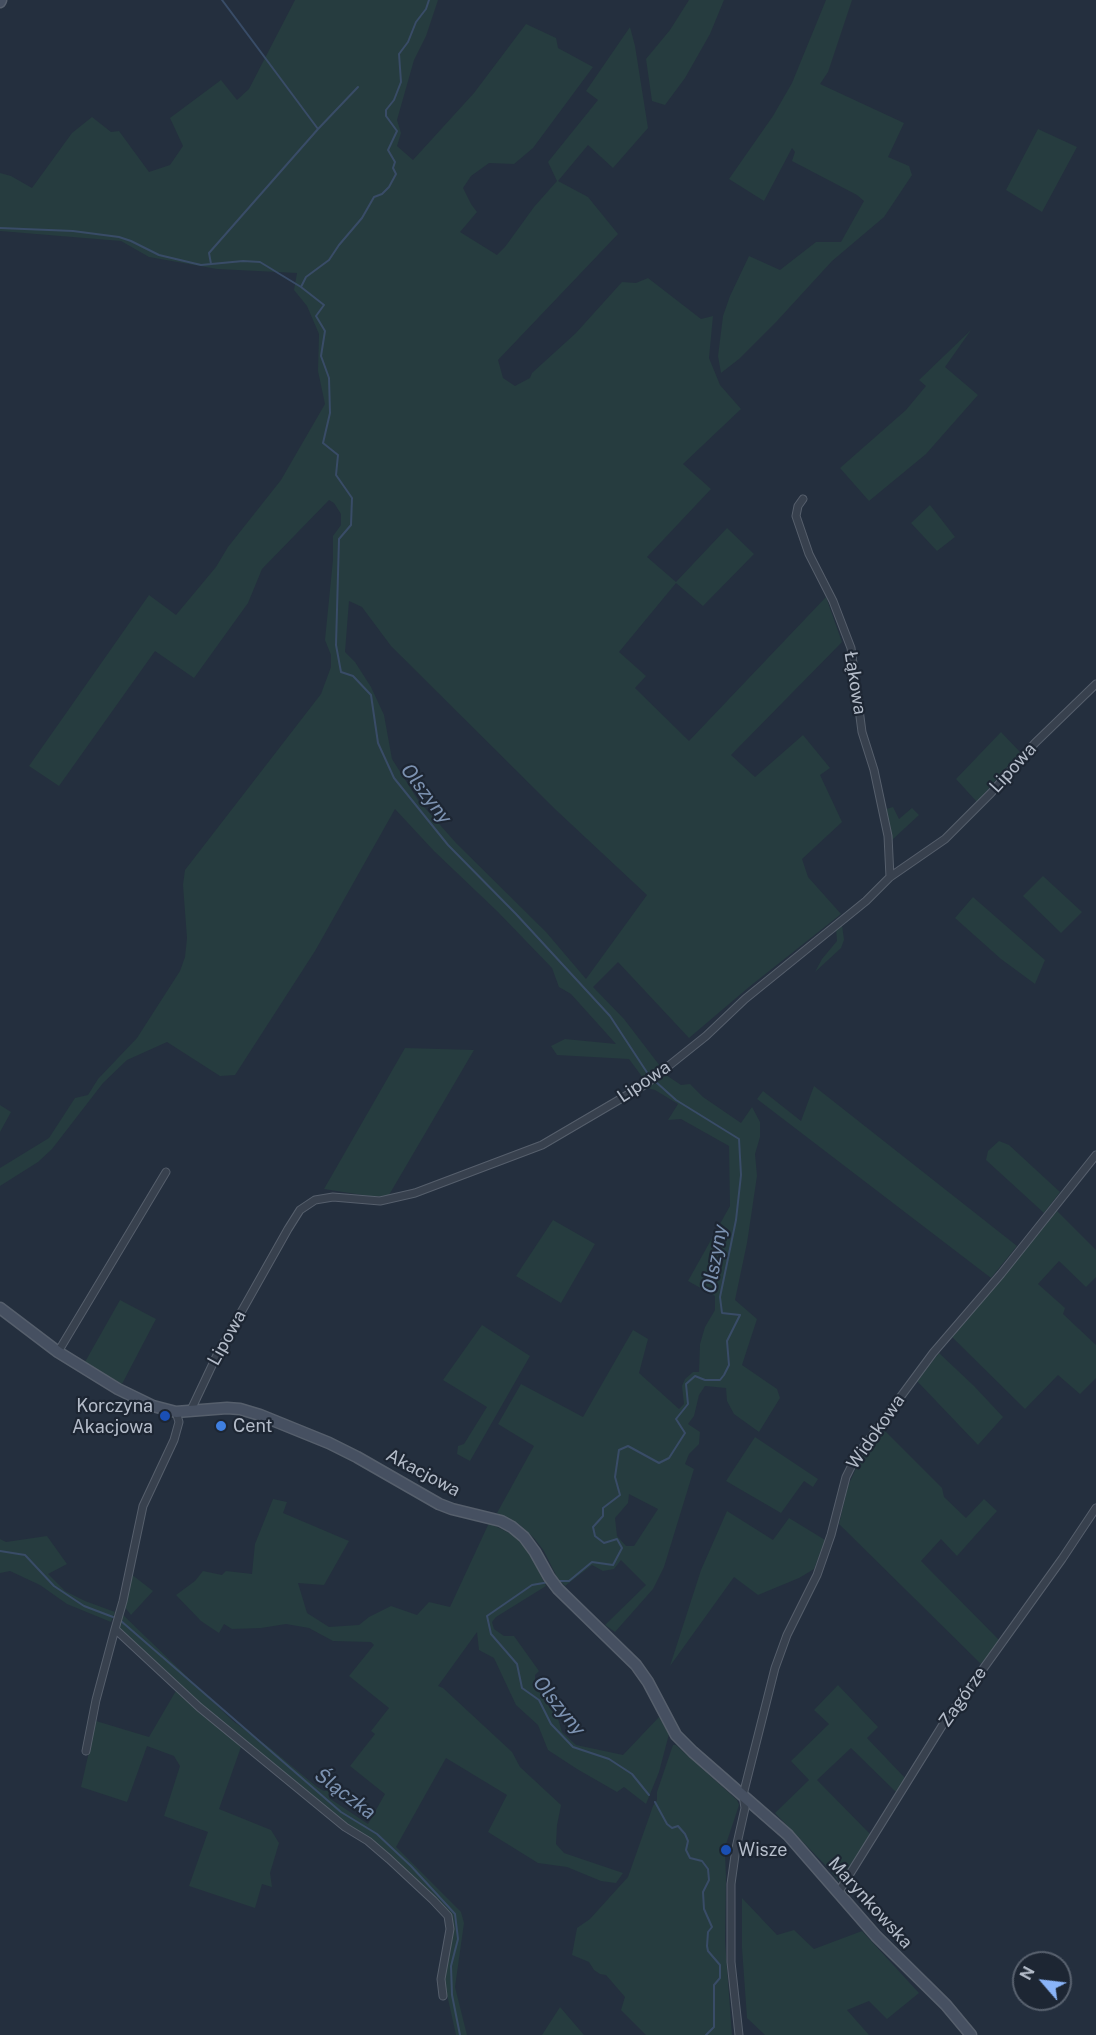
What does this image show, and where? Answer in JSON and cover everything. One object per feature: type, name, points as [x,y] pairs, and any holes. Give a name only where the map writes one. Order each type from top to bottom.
[{"type":"street","name":"Łąkowa","points":[[803,499],[798,506],[796,516],[809,554],[833,601],[851,648],[862,732],[874,770],[888,836],[890,877]]},
{"type":"street","name":"Lipowa","points":[[190,1412],[218,1355],[300,1210],[315,1200],[333,1197],[380,1201],[415,1193],[542,1145],[659,1075],[706,1036],[745,999],[866,901],[890,877],[945,839],[991,794],[1035,743],[1096,684]]},
{"type":"street","name":"Widokowa","points":[[743,1795],[775,1668],[787,1635],[817,1575],[831,1535],[843,1486],[851,1467],[933,1353],[1001,1274],[1096,1155]]},
{"type":"street","points":[[58,1352],[166,1172]]},
{"type":"street","name":"Akacjowa","points":[[0,1308],[58,1352],[118,1389],[153,1406],[176,1412],[240,1409],[260,1415],[325,1441],[439,1504],[501,1521],[513,1527],[536,1552],[549,1577],[558,1588],[636,1665],[648,1682],[676,1735],[743,1795]]},
{"type":"street","points":[[86,1751],[96,1700],[123,1601],[143,1506],[174,1440],[179,1422],[176,1412]]},
{"type":"street","name":"Zagórze","points":[[838,1893],[942,1726],[1096,1508]]},
{"type":"street","points":[[115,1629],[199,1707],[345,1827],[368,1841],[389,1859],[448,1916],[450,1929],[441,1979],[443,1996]]},
{"type":"street","name":"Marynkowska","points":[[743,1795],[788,1835],[876,1936],[946,2005],[971,2035]]},
{"type":"street","points":[[739,2035],[731,1962],[731,1884],[745,1808],[743,1795]]},
{"type":"green space","points":[[295,0],[438,0],[426,36],[414,60],[397,120],[401,133],[397,146],[413,160],[474,93],[526,24],[556,38],[558,48],[593,67],[533,148],[514,164],[489,163],[471,176],[463,188],[477,212],[460,232],[497,255],[557,181],[548,162],[598,100],[586,91],[630,27],[648,128],[613,168],[588,145],[558,181],[588,197],[618,234],[498,360],[503,378],[515,386],[530,378],[532,373],[576,333],[622,282],[636,283],[648,278],[701,319],[713,316],[709,358],[720,385],[741,409],[683,464],[711,489],[647,557],[676,582],[727,528],[754,554],[703,606],[676,583],[619,652],[646,676],[635,688],[689,741],[826,597],[842,642],[731,755],[755,777],[803,735],[830,768],[820,775],[842,822],[802,859],[808,877],[841,914],[689,1038],[618,962],[593,987],[624,1019],[660,1066],[643,1078],[629,1059],[557,1055],[551,1046],[565,1039],[616,1044],[571,994],[559,987],[552,968],[395,809],[315,951],[235,1075],[220,1076],[167,1042],[127,1060],[103,1083],[52,1149],[38,1162],[0,1186],[0,1168],[49,1138],[75,1098],[88,1095],[98,1079],[137,1038],[180,971],[185,957],[187,938],[183,885],[185,870],[321,694],[331,667],[331,655],[325,640],[333,560],[333,536],[341,525],[341,514],[334,503],[329,500],[262,569],[248,603],[194,678],[155,651],[59,786],[29,766],[149,595],[176,615],[216,567],[228,547],[281,480],[325,404],[318,371],[319,334],[307,306],[294,290],[297,273],[217,269],[149,257],[121,241],[0,231],[0,173],[11,176],[32,188],[72,133],[92,117],[111,132],[119,131],[149,172],[170,165],[183,146],[170,118],[221,80],[237,100],[249,89]],"holes":[[[349,601],[362,607],[391,646],[556,810],[647,895],[586,979],[546,932],[456,843],[418,800],[392,759],[384,715],[371,687],[355,662],[345,652]]]},
{"type":"green space","points":[[689,0],[724,0],[710,34],[685,78],[665,105],[652,101],[646,59],[670,30]]},
{"type":"green space","points":[[826,0],[852,0],[828,72],[820,84],[904,123],[888,157],[909,166],[912,175],[884,217],[832,261],[777,321],[739,359],[721,373],[718,356],[723,316],[749,256],[780,270],[816,242],[841,242],[864,201],[857,195],[792,161],[795,152],[792,148],[764,201],[729,179],[773,116],[792,83]]},
{"type":"green space","points":[[1038,129],[1077,147],[1042,212],[1006,190]]},
{"type":"green space","points":[[971,330],[945,367],[978,395],[926,454],[869,501],[840,468],[906,410],[926,386],[919,380]]},
{"type":"green space","points":[[930,505],[955,537],[937,551],[911,523]]},
{"type":"green space","points":[[1001,732],[1020,752],[977,802],[956,779]]},
{"type":"green space","points":[[893,807],[899,819],[912,808],[919,815],[892,840],[886,809]]},
{"type":"green space","points":[[1043,876],[1082,912],[1061,933],[1023,896]]},
{"type":"green space","points":[[973,897],[1045,960],[1035,984],[1001,959],[955,918]]},
{"type":"green space","points":[[842,925],[844,940],[841,948],[815,972],[822,959],[837,941],[836,928]]},
{"type":"green space","points":[[405,1048],[474,1050],[389,1195],[375,1197],[324,1189]]},
{"type":"green space","points":[[666,1075],[681,1085],[690,1084],[703,1097],[741,1123],[752,1107],[760,1122],[760,1137],[755,1154],[757,1176],[747,1243],[735,1300],[757,1319],[742,1365],[777,1389],[780,1398],[759,1432],[734,1414],[727,1401],[726,1388],[705,1386],[699,1395],[694,1416],[688,1424],[700,1432],[699,1444],[689,1454],[685,1464],[694,1469],[664,1567],[653,1589],[615,1632],[605,1625],[646,1585],[621,1560],[614,1569],[603,1571],[592,1565],[565,1586],[557,1577],[544,1551],[534,1538],[520,1525],[497,1513],[534,1446],[498,1424],[521,1384],[583,1417],[633,1330],[648,1339],[639,1373],[679,1409],[684,1404],[682,1386],[685,1379],[693,1372],[699,1372],[700,1344],[705,1327],[715,1310],[715,1296],[688,1281],[730,1206],[729,1146],[681,1119],[668,1120],[678,1104],[655,1090],[647,1088]],"holes":[[[629,1494],[658,1509],[634,1546],[626,1546],[617,1536],[615,1518],[628,1503]]]},
{"type":"green space","points":[[814,1086],[1017,1246],[991,1278],[757,1099],[763,1091],[801,1121]]},
{"type":"green space","points":[[0,1105],[11,1112],[0,1132]]},
{"type":"green space","points":[[999,1141],[1009,1145],[1060,1192],[1044,1213],[986,1160],[988,1151]]},
{"type":"green space","points":[[1057,1211],[1096,1250],[1096,1277],[1086,1287],[1059,1261],[1038,1284],[1065,1308],[1063,1314],[1096,1345],[1096,1378],[1080,1394],[1058,1375],[1025,1409],[952,1337]]},
{"type":"green space","points":[[553,1220],[595,1244],[561,1303],[516,1276]]},
{"type":"green space","points":[[120,1300],[156,1319],[122,1384],[85,1362]]},
{"type":"green space","points":[[482,1325],[530,1356],[470,1461],[457,1454],[458,1446],[464,1444],[487,1407],[443,1380]]},
{"type":"green space","points":[[939,1353],[1003,1417],[978,1445],[917,1381]]},
{"type":"green space","points":[[882,1428],[942,1488],[944,1497],[966,1518],[984,1499],[997,1511],[957,1556],[941,1539],[921,1561],[1000,1641],[981,1664],[839,1524],[848,1486],[862,1455]]},
{"type":"green space","points":[[755,1437],[818,1479],[813,1487],[804,1481],[781,1513],[726,1481]]},
{"type":"green space","points":[[273,1499],[287,1502],[283,1513],[349,1541],[324,1585],[298,1583],[307,1613],[329,1627],[359,1625],[391,1606],[417,1615],[429,1602],[450,1607],[489,1523],[519,1538],[529,1552],[546,1586],[496,1617],[492,1622],[494,1629],[504,1636],[514,1636],[539,1671],[535,1675],[535,1680],[554,1706],[562,1732],[576,1745],[623,1755],[659,1717],[669,1734],[659,1772],[646,1804],[624,1787],[617,1792],[548,1750],[538,1725],[516,1705],[494,1658],[479,1650],[477,1632],[438,1686],[443,1688],[512,1752],[520,1767],[561,1805],[556,1844],[564,1853],[623,1873],[616,1883],[601,1881],[567,1867],[538,1863],[488,1832],[507,1795],[446,1758],[396,1847],[461,1912],[464,1923],[455,1987],[467,2035],[456,2035],[444,1981],[453,1919],[448,1910],[218,1719],[120,1630],[121,1613],[233,1721],[317,1787],[324,1791],[331,1789],[329,1798],[368,1824],[385,1794],[350,1766],[375,1734],[371,1731],[389,1708],[349,1676],[374,1645],[371,1642],[333,1641],[309,1628],[286,1624],[232,1629],[224,1624],[219,1633],[201,1621],[176,1595],[195,1581],[203,1571],[222,1575],[226,1571],[252,1574],[255,1544]]},
{"type":"green space","points":[[727,1511],[773,1540],[789,1518],[825,1540],[814,1569],[799,1578],[758,1595],[734,1577],[670,1666],[701,1570]]},
{"type":"green space","points":[[47,1536],[67,1564],[48,1574],[65,1591],[115,1612],[111,1622],[67,1604],[40,1585],[10,1571],[0,1573],[0,1539],[6,1542]]},
{"type":"green space","points":[[131,1574],[153,1591],[131,1615],[124,1606]]},
{"type":"green space","points":[[838,1685],[878,1727],[867,1738],[905,1778],[897,1793],[851,1748],[817,1780],[870,1834],[848,1872],[839,1882],[775,1813],[809,1780],[791,1761],[829,1724],[814,1710]]},
{"type":"green space","points":[[177,1689],[241,1747],[219,1809],[271,1830],[279,1843],[270,1873],[272,1887],[262,1884],[255,1908],[189,1886],[208,1832],[164,1816],[180,1766],[174,1756],[147,1746],[127,1802],[81,1787],[96,1721],[149,1737]]},
{"type":"green space","points":[[673,1745],[676,1745],[737,1800],[739,1805],[723,1853],[725,1853],[726,1877],[725,1941],[732,2035],[646,2035],[621,2010],[625,1997],[606,1975],[594,1970],[589,1962],[572,1955],[577,1928],[590,1919],[628,1877],[657,1800],[657,1792]]},
{"type":"green space","points":[[742,1898],[777,1935],[794,1930],[814,1949],[862,1931],[919,1993],[887,2019],[869,2001],[847,2010],[869,2035],[765,2035],[747,2018],[742,1948]]},
{"type":"green space","points":[[560,2007],[584,2035],[542,2035]]},
{"type":"waterway","points":[[222,0],[318,129]]},
{"type":"waterway","points":[[301,287],[306,277],[329,260],[362,218],[374,197],[382,194],[389,187],[396,174],[393,168],[395,162],[388,150],[397,131],[386,116],[386,110],[394,100],[401,82],[399,54],[408,42],[429,0]]},
{"type":"waterway","points":[[211,264],[209,253],[358,87]]},
{"type":"waterway","name":"Olszyny","points":[[0,228],[73,231],[119,237],[159,255],[201,265],[243,261],[260,262],[301,287],[324,305],[316,316],[325,331],[321,356],[329,378],[330,413],[323,443],[338,455],[336,475],[352,498],[351,525],[339,539],[336,645],[341,672],[353,676],[371,695],[378,743],[394,778],[448,845],[516,914],[610,1016],[650,1077]]},
{"type":"waterway","name":"Olszyny","points":[[557,1581],[569,1581],[592,1562],[613,1565],[622,1548],[617,1539],[604,1543],[595,1536],[593,1527],[603,1516],[603,1508],[620,1495],[615,1477],[619,1450],[628,1446],[659,1463],[669,1458],[685,1433],[676,1419],[688,1404],[686,1384],[695,1376],[705,1380],[720,1380],[724,1375],[729,1365],[727,1341],[740,1315],[722,1313],[720,1297],[736,1220],[741,1175],[739,1139],[676,1100],[656,1082]]},
{"type":"waterway","name":"Ślączka","points":[[0,1551],[25,1555],[54,1586],[84,1606],[113,1617]]},
{"type":"waterway","name":"Olszyny","points":[[549,1582],[532,1585],[487,1616],[491,1634],[517,1664],[522,1688],[539,1700],[551,1724],[573,1747],[609,1759],[632,1774],[649,1795]]},
{"type":"waterway","name":"Ślączka","points":[[121,1621],[341,1812],[377,1834],[411,1866],[455,1914],[458,1939],[451,1966],[452,1995],[460,2035]]},
{"type":"waterway","name":"Olszyny","points":[[655,1802],[667,1824],[672,1828],[678,1826],[685,1834],[688,1841],[686,1850],[690,1858],[702,1861],[708,1869],[709,1880],[703,1892],[704,1909],[712,1927],[708,1932],[707,1946],[708,1951],[720,1965],[720,1978],[714,1985],[714,2027],[706,2035]]},
{"type":"place","name":"Korczyna Akacjowa","points":[[165,1416]]},
{"type":"place","name":"Cent","points":[[221,1426]]},
{"type":"place","name":"Wisze","points":[[726,1850]]}]
